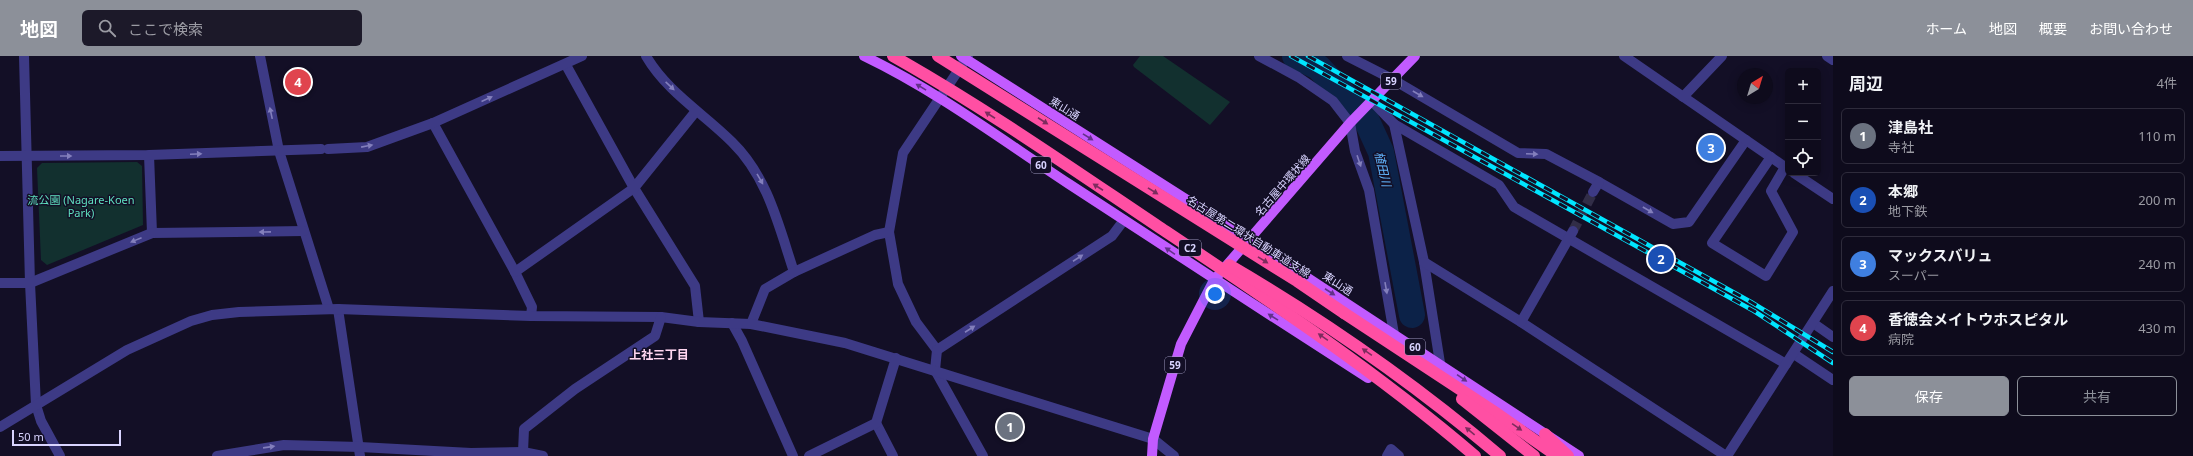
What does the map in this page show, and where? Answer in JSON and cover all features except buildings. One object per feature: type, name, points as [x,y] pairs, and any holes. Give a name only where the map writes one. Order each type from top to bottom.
[{"type":"highway","name":"C2","points":[[893,56],[977,106],[1335,346],[1411,404],[1473,456]]},
{"type":"highway","name":"名古屋第二環状自動車道支線","points":[[938,56],[1297,281],[1437,380],[1534,456]]},
{"type":"highway","points":[[1121,202],[1262,284],[1343,335],[1414,386],[1500,456]]},
{"type":"highway","points":[[1344,313],[1493,411],[1557,456]]},
{"type":"highway","points":[[1452,434],[1473,456]]},
{"type":"highway","points":[[1545,434],[1568,456]]},
{"type":"main road","name":"60","points":[[864,56],[891,69],[940,99],[1214,280],[1387,389],[1452,434],[1480,456]]},
{"type":"main road","name":"名古屋中環状線","points":[[1152,456],[1152,439],[1181,344],[1214,280],[1354,120],[1414,56]]},
{"type":"main road","name":"東山通","points":[[965,57],[1440,363],[1579,456]]},
{"type":"street","points":[[24,56],[28,156],[30,283],[36,405],[41,421],[60,456]]},
{"type":"street","points":[[260,56],[279,151],[304,231],[333,309],[360,451]]},
{"type":"street","points":[[0,156],[148,155],[367,147],[433,123],[566,65],[582,56]]},
{"type":"street","points":[[646,56],[656,74],[696,111],[733,142],[752,166],[768,194],[794,272]]},
{"type":"street","points":[[1259,56],[1298,77],[1333,100],[1354,120],[1356,151],[1369,190],[1394,334]]},
{"type":"street","points":[[1347,56],[1392,79],[1518,153],[1546,154],[1599,182],[1672,224],[1689,222],[1746,140]]},
{"type":"street","points":[[1624,56],[1785,167]]},
{"type":"street","points":[[1683,97],[1722,56]]},
{"type":"street","points":[[1827,56],[1833,60]]},
{"type":"street","points":[[965,57],[940,99],[903,153],[889,232],[898,284],[916,322],[937,350],[935,370],[983,456]]},
{"type":"street","points":[[566,65],[634,188],[695,286],[699,322]]},
{"type":"street","points":[[1369,104],[1394,124],[1499,185],[1514,207],[1571,235],[1786,364]]},
{"type":"street","points":[[515,272],[634,188],[696,111]]},
{"type":"street","points":[[433,123],[515,272],[532,307],[531,316]]},
{"type":"street","points":[[1394,124],[1424,262],[1440,363]]},
{"type":"street","points":[[148,155],[152,233]]},
{"type":"street","points":[[1771,157],[1712,243],[1766,276],[1793,232],[1771,191],[1785,170]]},
{"type":"street","points":[[1798,176],[1833,199]]},
{"type":"street","points":[[1594,192],[1599,182]]},
{"type":"street","points":[[937,350],[1112,236],[1124,220]]},
{"type":"street","points":[[0,283],[30,283],[152,233],[304,231]]},
{"type":"street","points":[[751,324],[765,289],[794,272],[875,235],[889,232]]},
{"type":"street","points":[[1521,322],[1571,235]]},
{"type":"street","points":[[1424,262],[1521,322],[1726,456],[1794,354],[1833,291]]},
{"type":"street","points":[[0,428],[127,350],[192,321],[212,315],[239,312],[333,309],[531,316],[661,317],[699,322],[751,324],[845,343],[935,370],[1152,439],[1174,456]]},
{"type":"street","points":[[523,452],[524,429],[576,389],[655,336],[661,317]]},
{"type":"street","points":[[732,323],[742,341],[793,456]]},
{"type":"street","points":[[1813,323],[1833,336]]},
{"type":"street","points":[[1794,354],[1833,380]]},
{"type":"street","points":[[893,456],[876,423],[896,358]]},
{"type":"street","points":[[809,456],[876,423]]},
{"type":"street","points":[[217,456],[284,445],[360,451],[471,454],[523,452],[543,456]]},
{"type":"street","points":[[1387,456],[1391,449],[1399,456]]},
{"type":"green space","points":[[1140,56],[1163,56],[1230,102],[1210,125],[1134,67],[1133,65]]},
{"type":"green space","name":"流公園 (Nagare-Koen Park)","points":[[137,162],[142,166],[143,225],[47,265],[41,260],[37,168],[42,163]]},
{"type":"waterway","name":"植田川","points":[[1295,56],[1318,67],[1365,117],[1381,152],[1412,315]]},
{"type":"tunnel","points":[[1573,231],[1593,192]]},
{"type":"railway","points":[[1291,56],[1754,311],[1833,363]]},
{"type":"railway","points":[[1308,56],[1751,302],[1833,352]]},
{"type":"place","name":"香徳会メイトウホスピタル","points":[[298,82]]},
{"type":"place","name":"マックスバリュ","points":[[1711,148]]},
{"type":"place","name":"本郷","points":[[1661,259]]},
{"type":"place","name":"津島社","points":[[1010,427]]},
{"type":"district","name":"上社三丁目","points":[[659,354]]}]
